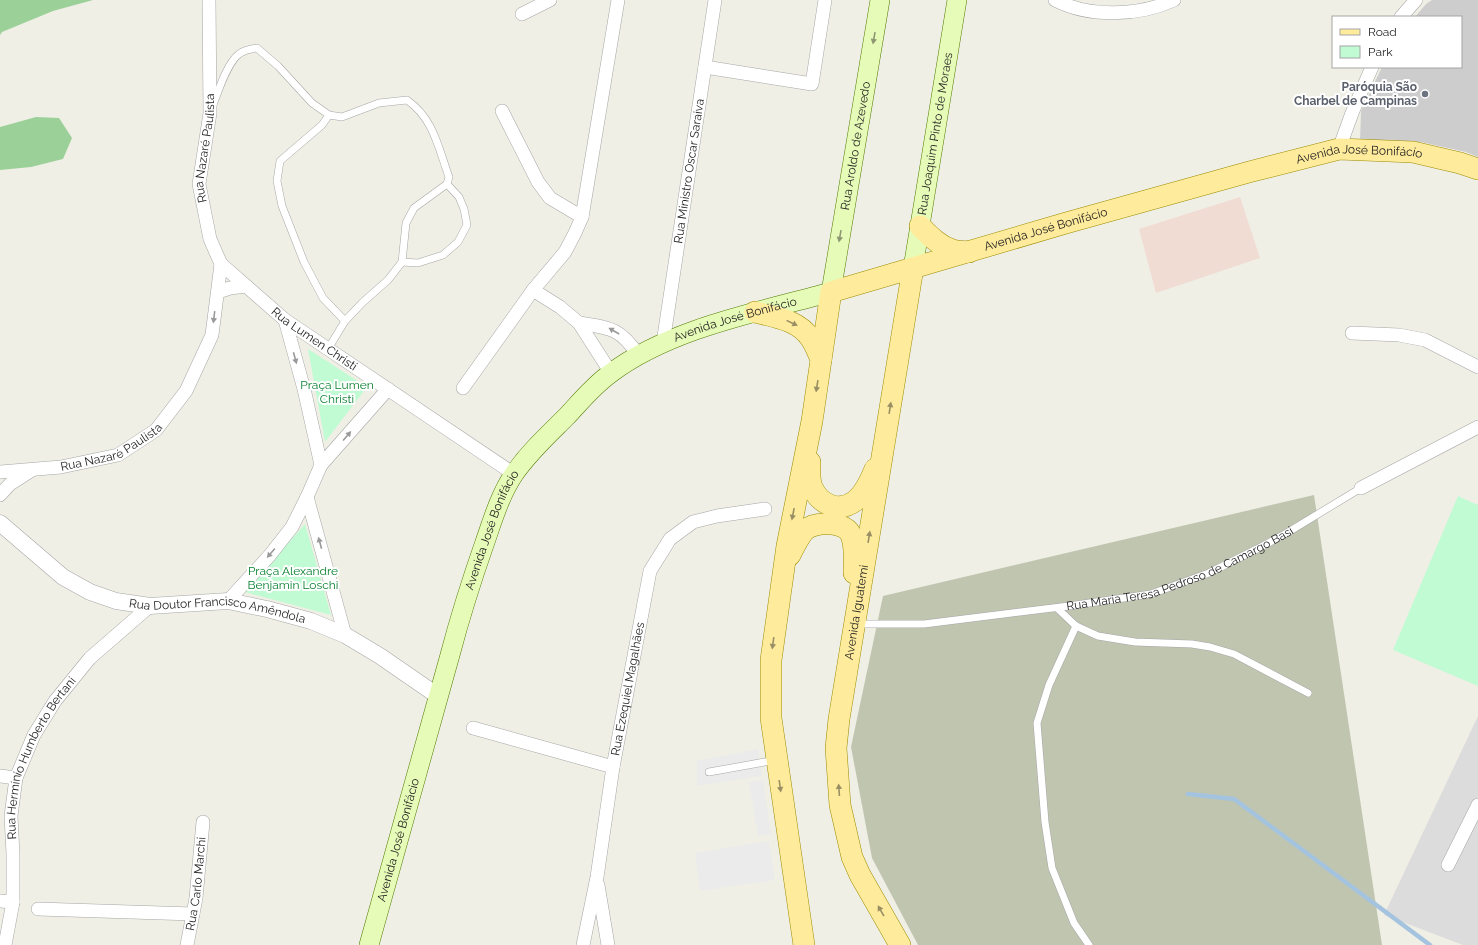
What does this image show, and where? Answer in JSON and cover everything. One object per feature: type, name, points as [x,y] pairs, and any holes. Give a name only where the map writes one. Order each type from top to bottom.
[{"type":"main road","name":"Rua Aroldo de Azevedo","points":[[831,292],[880,0]]},
{"type":"main road","points":[[947,0],[950,7],[952,31]]},
{"type":"main road","name":"Rua Joaquim Pinto de Moraes","points":[[913,268],[957,0]]},
{"type":"main road","name":"Avenida José Bonifácio","points":[[369,945],[469,588],[499,501],[514,474],[538,445],[593,389],[611,373],[663,343],[755,312],[772,309],[1233,176],[1339,149],[1413,152],[1460,162],[1478,169]]},
{"type":"main road","points":[[920,226],[934,240],[942,245],[953,250],[969,252]]},
{"type":"main road","name":"Avenida Iguatemi","points":[[900,945],[857,869],[852,857],[840,805],[836,748],[839,719],[913,268]]},
{"type":"main road","points":[[804,945],[771,718],[771,660],[784,563],[812,421],[831,292]]},
{"type":"main road","points":[[755,312],[789,321],[802,328],[811,339],[821,359]]},
{"type":"main road","points":[[812,421],[810,472],[812,486],[819,499],[827,504],[837,507],[844,506],[857,500],[872,476],[883,453]]},
{"type":"main road","points":[[784,563],[805,530],[818,524],[841,526],[849,532],[853,545],[855,621]]},
{"type":"street","name":"Rua Nazaré Paulista","points":[[0,472],[61,467],[118,455],[156,430],[186,391],[212,335],[221,264],[210,239],[199,184],[210,113],[209,0]]},
{"type":"street","points":[[522,14],[550,0]]},
{"type":"street","points":[[463,388],[533,290],[565,252],[582,217],[618,0]]},
{"type":"street","name":"Rua Ministro Oscar Saraiva","points":[[663,343],[716,0]]},
{"type":"street","points":[[705,67],[812,84],[825,0]]},
{"type":"street","points":[[1056,0],[1063,4],[1086,11],[1117,12],[1137,5],[1166,4],[1174,0]]},
{"type":"street","points":[[1402,16],[1416,0]]},
{"type":"street","points":[[1339,149],[1352,113],[1372,68]]},
{"type":"street","points":[[502,110],[538,182],[550,198],[582,217]]},
{"type":"street","name":"Rua Lumen Christi","points":[[221,264],[285,320],[514,474]]},
{"type":"street","points":[[218,292],[230,288],[246,286]]},
{"type":"street","points":[[533,290],[560,307],[579,323],[611,373]]},
{"type":"street","points":[[285,320],[304,390],[321,465]]},
{"type":"street","points":[[579,323],[611,328],[628,340],[639,356]]},
{"type":"street","points":[[1352,333],[1399,335],[1425,340],[1478,367]]},
{"type":"street","points":[[228,601],[270,555],[292,527],[321,465],[388,389]]},
{"type":"street","name":"Rua Maria Teresa Pedroso de Camargo Basi","points":[[1360,488],[1478,427]]},
{"type":"street","name":"Rua Nazaré Paulista","points":[[0,495],[10,484],[33,469]]},
{"type":"street","points":[[307,497],[345,635]]},
{"type":"street","name":"Rua Ezequiel Magalhães","points":[[583,945],[597,877],[613,767],[650,571],[670,539],[693,522],[717,516],[765,509]]},
{"type":"street","name":"Rua Doutor Francisco Amêndola","points":[[0,523],[63,577],[90,592],[116,601],[150,606],[228,601],[267,609],[311,621],[345,635],[380,656],[438,696]]},
{"type":"street","name":"Rua Hermínio Humberto Bertani","points":[[5,945],[6,902],[13,854],[11,816],[16,778],[34,735],[55,701],[90,658],[150,606]]},
{"type":"street","points":[[473,728],[613,767]]},
{"type":"street","points":[[0,776],[16,778]]},
{"type":"street","points":[[1448,865],[1478,805]]},
{"type":"street","name":"Rua Carlo Marchi","points":[[187,945],[196,898],[203,822]]},
{"type":"street","points":[[597,877],[608,945]]},
{"type":"street","points":[[38,909],[193,914]]},
{"type":"lane","points":[[210,113],[225,73],[237,55],[245,50],[257,48],[278,66],[312,103],[329,115],[342,117],[379,102],[407,100],[418,107],[430,125],[448,177],[447,184],[414,208],[406,223],[402,262],[388,280],[363,302],[345,321],[328,348]]},
{"type":"lane","points":[[329,115],[322,125],[280,161],[277,181],[282,206],[304,262],[323,298],[345,321]]},
{"type":"lane","points":[[402,262],[418,263],[443,255],[458,242],[467,225],[464,209],[459,197],[447,184]]},
{"type":"lane","name":"Rua Maria Teresa Pedroso de Camargo Basi","points":[[855,621],[924,624],[1057,608],[1151,594],[1210,573],[1285,534],[1360,488]]},
{"type":"lane","points":[[1057,608],[1076,626],[1098,636],[1135,642],[1192,644],[1210,647],[1228,652],[1266,670],[1308,693]]},
{"type":"lane","points":[[1076,626],[1049,685],[1037,723],[1045,822],[1052,868],[1074,923],[1089,945]]},
{"type":"lane","points":[[709,772],[777,760]]},
{"type":"shaded area","name":"Paróquia São Charbel de Campinas","points":[[1432,0],[1478,0],[1478,157],[1466,152],[1421,142],[1360,143],[1361,111],[1382,68],[1462,68],[1462,16],[1416,16],[1426,4]]},
{"type":"shaded area","points":[[1240,197],[1260,258],[1156,293],[1139,229]]},
{"type":"shaded area","points":[[1314,495],[1382,945],[918,945],[872,858],[851,747],[883,596]]},
{"type":"shaded area","points":[[1478,716],[1478,945],[1463,945],[1384,915]]},
{"type":"shaded area","points":[[758,749],[762,776],[697,786],[697,761]]},
{"type":"shaded area","points":[[763,780],[771,834],[758,836],[749,782]]},
{"type":"shaded area","points":[[769,841],[775,880],[700,891],[695,853]]},
{"type":"green space","points":[[0,0],[93,0],[53,11],[2,32],[0,35]]},
{"type":"green space","points":[[36,117],[59,118],[72,138],[63,159],[31,167],[0,170],[0,127]]},
{"type":"green space","name":"Praça Lumen Christi","points":[[308,349],[367,387],[325,442]]},
{"type":"green space","points":[[1458,496],[1478,505],[1478,686],[1393,650]]},
{"type":"green space","name":"Praça Alexandre Benjamin Loschi","points":[[305,524],[331,615],[245,592]]},
{"type":"waterway","points":[[1188,794],[1234,799],[1430,945]]},
{"type":"place","name":"Paróquia São Charbel de Campinas","points":[[1425,94]]}]
